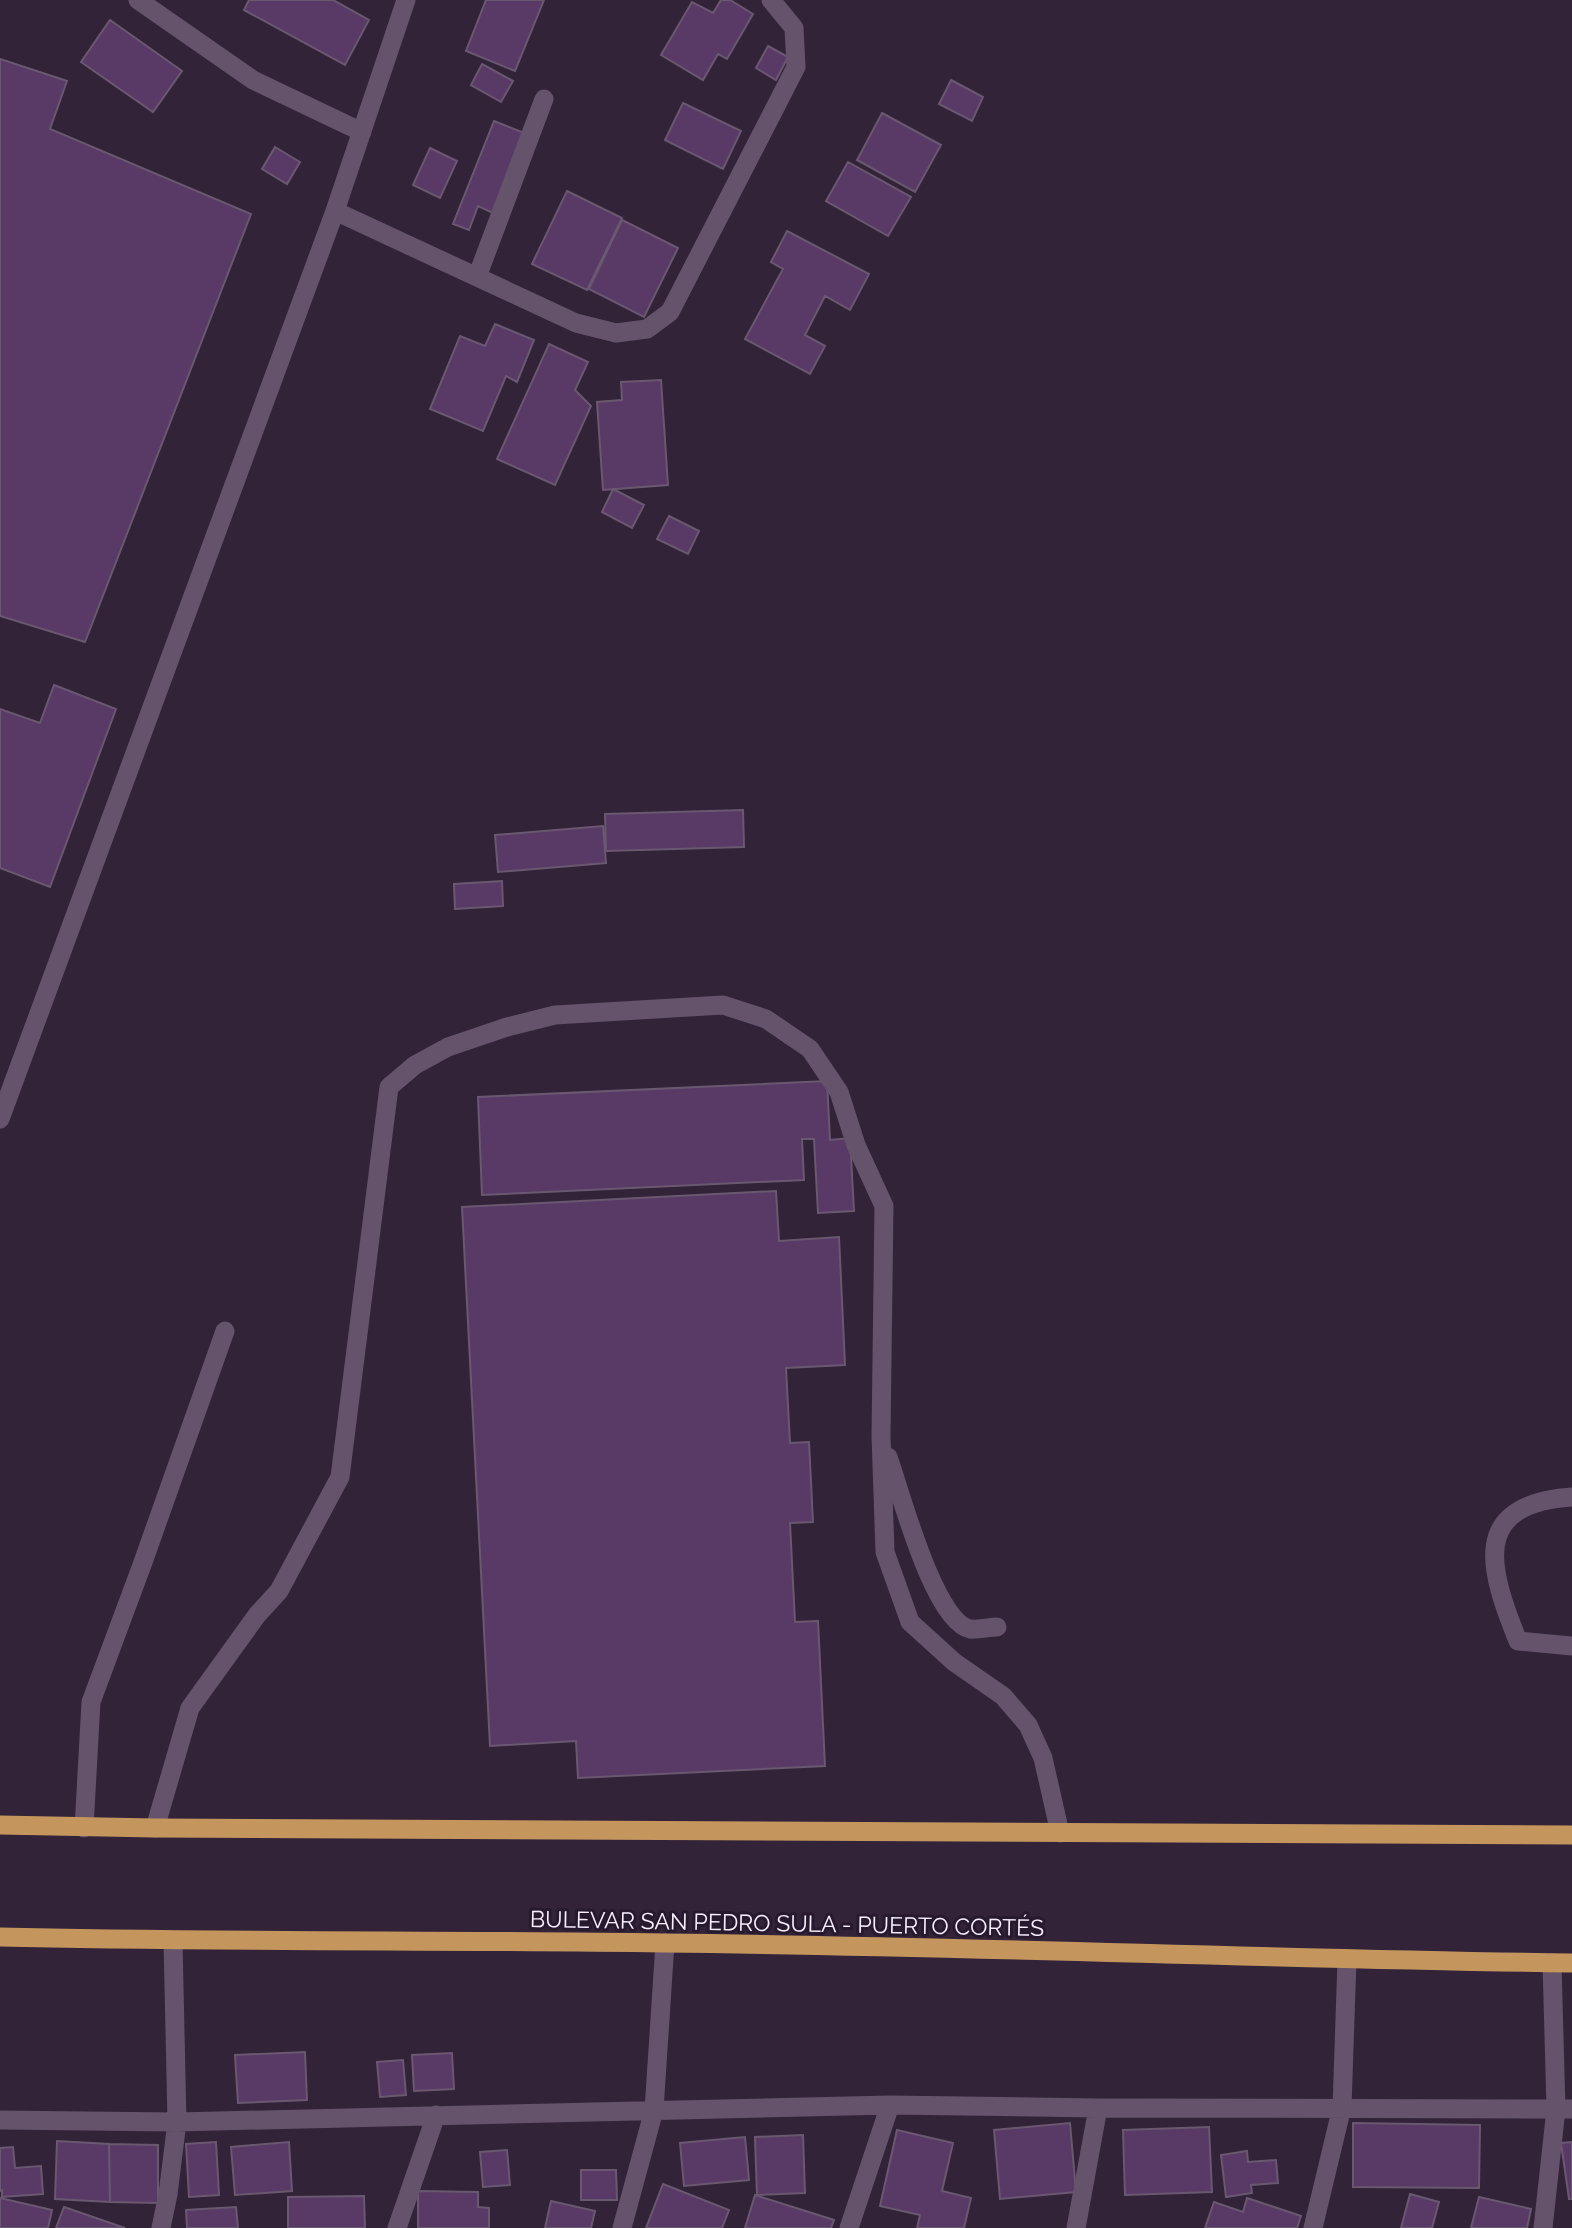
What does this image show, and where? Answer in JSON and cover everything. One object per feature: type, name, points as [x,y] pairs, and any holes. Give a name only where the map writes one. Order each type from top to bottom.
[{"type":"highway","points":[[0,1825],[155,1829],[1572,1835]]},
{"type":"highway","name":"BULEVAR SAN PEDRO SULA - PUERTO CORTÉS","points":[[0,1937],[173,1941],[665,1942],[1562,1963]]},
{"type":"street","points":[[138,0],[253,80],[362,132]]},
{"type":"street","points":[[0,1119],[335,211],[406,0]]},
{"type":"street","points":[[335,211],[576,323],[616,333],[647,329],[670,312],[796,66],[794,28],[771,0]]},
{"type":"street","points":[[477,277],[544,99]]},
{"type":"street","points":[[155,1829],[190,1708],[257,1615],[279,1591],[340,1477],[389,1087],[415,1065],[447,1047],[507,1027],[555,1015],[723,1005],[765,1019],[810,1049],[839,1092],[856,1145],[884,1206],[881,1436],[885,1552],[910,1622],[954,1661],[1003,1696],[1028,1725],[1043,1758],[1059,1833]]},
{"type":"street","points":[[84,1828],[91,1702],[225,1331]]},
{"type":"street","points":[[881,1436],[925,1568],[936,1593],[956,1621],[968,1629],[997,1627]]},
{"type":"street","points":[[1572,1497],[1547,1499],[1521,1508],[1503,1525],[1494,1545],[1495,1572],[1503,1604],[1518,1641],[1572,1646]]},
{"type":"street","points":[[162,2228],[169,2194],[177,2122],[173,1941]]},
{"type":"street","points":[[622,2228],[654,2110],[665,1942]]},
{"type":"street","points":[[1313,2228],[1342,2107],[1347,1960]]},
{"type":"street","points":[[1543,2228],[1564,2109],[1562,1963]]},
{"type":"street","points":[[0,2120],[177,2122],[890,2105],[1564,2109]]},
{"type":"street","points":[[849,2228],[890,2105]]},
{"type":"street","points":[[1076,2228],[1098,2108]]},
{"type":"street","points":[[397,2228],[436,2115]]},
{"type":"building","points":[[249,0],[333,0],[369,20],[345,65],[244,10]]},
{"type":"building","points":[[486,0],[544,0],[515,71],[466,51]]},
{"type":"building","points":[[721,0],[730,0],[753,14],[727,59],[718,54],[703,80],[661,55],[692,2],[713,13]]},
{"type":"building","points":[[110,20],[182,71],[153,112],[81,62]]},
{"type":"building","points":[[768,46],[788,57],[776,80],[756,68]]},
{"type":"building","points":[[0,59],[67,81],[50,129],[251,214],[85,642],[0,616]]},
{"type":"building","points":[[482,64],[513,81],[501,102],[471,85]]},
{"type":"building","points":[[951,80],[983,97],[972,121],[939,104]]},
{"type":"building","points":[[683,103],[741,131],[723,169],[665,140]]},
{"type":"building","points":[[882,113],[941,145],[915,192],[857,160]]},
{"type":"building","points":[[494,121],[527,134],[495,214],[478,206],[469,230],[453,224]]},
{"type":"building","points":[[275,147],[300,162],[287,184],[262,169]]},
{"type":"building","points":[[430,148],[457,161],[440,198],[413,185]]},
{"type":"building","points":[[848,162],[911,197],[888,236],[826,201]]},
{"type":"building","points":[[567,191],[622,218],[587,290],[532,264]]},
{"type":"building","points":[[622,220],[678,248],[644,317],[589,289]]},
{"type":"building","points":[[787,231],[869,274],[850,310],[825,296],[805,335],[825,346],[810,374],[745,339],[783,269],[771,262]]},
{"type":"building","points":[[495,324],[534,340],[517,382],[506,376],[483,431],[430,409],[460,336],[485,346]]},
{"type":"building","points":[[549,344],[588,362],[575,390],[591,406],[555,485],[497,459]]},
{"type":"building","points":[[661,380],[668,485],[603,490],[597,402],[622,400],[621,382]]},
{"type":"building","points":[[613,489],[644,505],[632,528],[602,512]]},
{"type":"building","points":[[669,516],[699,531],[688,554],[657,539]]},
{"type":"building","points":[[54,685],[116,709],[50,887],[0,868],[0,709],[40,723]]},
{"type":"building","points":[[743,810],[744,847],[606,851],[605,814]]},
{"type":"building","points":[[603,826],[606,863],[498,872],[495,835]]},
{"type":"building","points":[[502,881],[503,906],[455,909],[454,884]]},
{"type":"building","points":[[827,1081],[830,1140],[850,1138],[854,1211],[818,1213],[814,1139],[802,1139],[804,1180],[482,1195],[478,1097]]},
{"type":"building","points":[[776,1191],[779,1241],[839,1237],[845,1365],[786,1368],[790,1443],[809,1442],[813,1522],[790,1523],[795,1622],[818,1621],[825,1766],[578,1778],[576,1741],[490,1746],[462,1207]]},
{"type":"building","points":[[305,2052],[307,2100],[238,2103],[235,2055]]},
{"type":"building","points":[[452,2053],[454,2089],[414,2091],[412,2055]]},
{"type":"building","points":[[403,2060],[406,2095],[380,2097],[377,2062]]},
{"type":"building","points":[[1070,2123],[1076,2192],[1000,2199],[994,2130]]},
{"type":"building","points":[[1353,2123],[1480,2125],[1479,2188],[1353,2187]]},
{"type":"building","points":[[1209,2127],[1212,2192],[1125,2195],[1123,2130]]},
{"type":"building","points":[[897,2130],[953,2143],[942,2191],[971,2198],[964,2228],[917,2228],[920,2215],[880,2206]]},
{"type":"building","points":[[803,2135],[805,2193],[757,2195],[755,2137]]},
{"type":"building","points":[[745,2137],[749,2180],[684,2186],[680,2143]]},
{"type":"building","points":[[57,2141],[109,2144],[110,2202],[55,2199]]},
{"type":"building","points":[[216,2142],[219,2195],[189,2197],[186,2144]]},
{"type":"building","points":[[289,2142],[292,2191],[235,2195],[231,2147]]},
{"type":"building","points":[[1572,2142],[1572,2199],[1569,2199],[1561,2143]]},
{"type":"building","points":[[109,2144],[158,2145],[158,2203],[110,2202]]},
{"type":"building","points":[[13,2147],[15,2168],[41,2166],[43,2194],[2,2197],[0,2148]]},
{"type":"building","points":[[507,2150],[510,2185],[483,2187],[480,2152]]},
{"type":"building","points":[[1247,2151],[1248,2162],[1276,2160],[1278,2183],[1251,2185],[1252,2193],[1226,2197],[1221,2155]]},
{"type":"building","points":[[581,2170],[616,2170],[617,2200],[581,2200]]},
{"type":"building","points":[[663,2184],[729,2210],[722,2228],[646,2228]]},
{"type":"building","points":[[418,2191],[478,2192],[478,2207],[489,2208],[489,2228],[418,2228]]},
{"type":"building","points":[[1410,2194],[1439,2202],[1432,2228],[1401,2228]]},
{"type":"building","points":[[755,2195],[834,2220],[831,2228],[745,2228]]},
{"type":"building","points":[[364,2196],[365,2228],[288,2228],[288,2197]]},
{"type":"building","points":[[1479,2197],[1531,2209],[1527,2228],[1471,2228]]},
{"type":"building","points":[[0,2198],[52,2210],[48,2228],[0,2228]]},
{"type":"building","points":[[1247,2198],[1301,2216],[1297,2228],[1205,2228],[1214,2202],[1243,2212]]},
{"type":"building","points":[[551,2201],[595,2211],[591,2228],[545,2228]]},
{"type":"building","points":[[64,2207],[125,2228],[56,2228]]},
{"type":"building","points":[[236,2207],[238,2228],[187,2228],[186,2210]]}]
